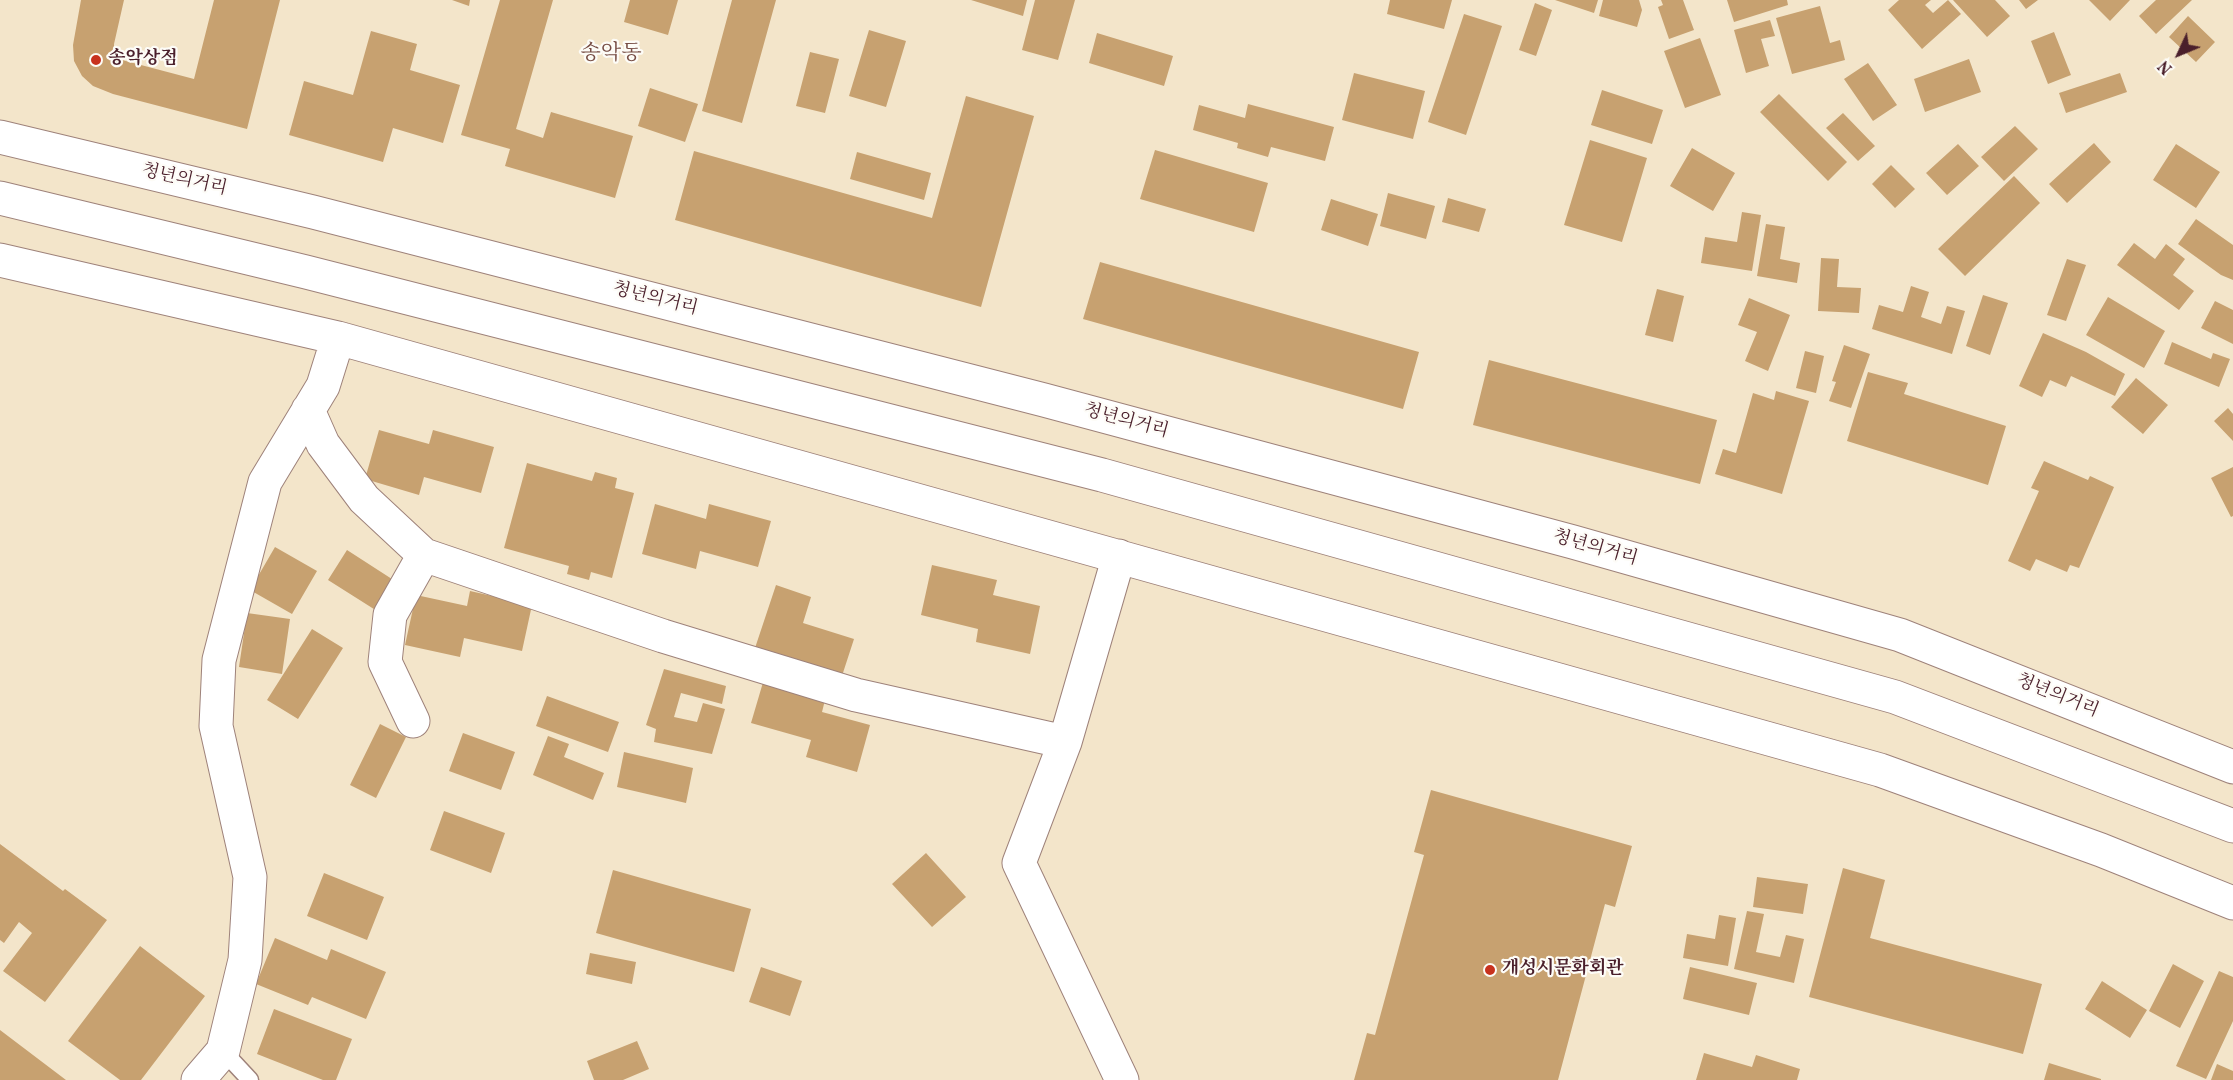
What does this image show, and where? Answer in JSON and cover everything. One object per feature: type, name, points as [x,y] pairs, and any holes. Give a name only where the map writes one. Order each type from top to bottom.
[{"type":"street","name":"청년의거리","points":[[0,137],[313,212],[1033,397],[1584,546],[1900,635],[2233,767]]},
{"type":"street","points":[[0,198],[317,275],[1102,475],[1883,693],[2233,826]]},
{"type":"street","points":[[0,260],[338,338],[1880,770],[2101,850],[2233,903]]},
{"type":"street","points":[[198,1080],[223,1052],[245,960],[250,877],[216,726],[219,660],[265,482],[323,386],[338,338]]},
{"type":"street","points":[[308,410],[323,444],[364,499],[424,555],[663,636],[856,695],[1065,742]]},
{"type":"street","points":[[413,721],[385,662],[390,615],[424,555]]},
{"type":"street","points":[[1119,556],[1065,742],[1019,863],[1122,1080]]},
{"type":"lane","points":[[223,1052],[250,1080]]},
{"type":"building","points":[[81,0],[124,0],[114,44],[114,53],[122,60],[194,79],[214,0],[280,0],[247,129],[113,94],[93,86],[82,76],[74,61],[73,45]]},
{"type":"building","points":[[452,0],[470,0],[469,6]]},
{"type":"building","points":[[500,0],[553,0],[516,129],[543,138],[551,112],[633,136],[615,198],[505,166],[510,149],[461,135]]},
{"type":"building","points":[[630,0],[678,0],[668,35],[624,22]]},
{"type":"building","points":[[732,0],[776,0],[742,123],[702,111]]},
{"type":"building","points":[[971,0],[1027,0],[1023,16]]},
{"type":"building","points":[[1035,0],[1075,0],[1058,60],[1022,50]]},
{"type":"building","points":[[1390,0],[1452,0],[1444,29],[1387,14]]},
{"type":"building","points":[[1555,0],[1598,0],[1594,13]]},
{"type":"building","points":[[1603,0],[1639,0],[1642,10],[1637,27],[1599,16]]},
{"type":"building","points":[[1661,0],[1683,0],[1694,30],[1669,39],[1658,7],[1663,5]]},
{"type":"building","points":[[1727,0],[1787,0],[1788,5],[1734,22]]},
{"type":"building","points":[[1899,0],[1931,0],[1925,5],[1933,13],[1948,0],[1961,14],[1922,49],[1888,10]]},
{"type":"building","points":[[1953,0],[1995,0],[2010,16],[1987,37]]},
{"type":"building","points":[[2019,0],[2038,0],[2026,9]]},
{"type":"building","points":[[2089,0],[2130,0],[2110,21]]},
{"type":"building","points":[[2156,0],[2192,0],[2156,34],[2139,16]]},
{"type":"building","points":[[1535,3],[1552,10],[1536,56],[1519,50]]},
{"type":"building","points":[[1820,6],[1830,43],[1840,40],[1845,60],[1792,74],[1776,18]]},
{"type":"building","points":[[1464,14],[1502,26],[1466,135],[1428,122]]},
{"type":"building","points":[[2188,16],[2215,42],[2196,62],[2169,37]]},
{"type":"building","points":[[1770,20],[1775,36],[1761,39],[1769,66],[1746,73],[1734,30]]},
{"type":"building","points":[[869,30],[906,41],[886,107],[849,96]]},
{"type":"building","points":[[371,31],[417,44],[410,70],[460,85],[443,143],[393,128],[383,162],[289,135],[304,81],[353,95]]},
{"type":"building","points":[[2054,32],[2071,75],[2048,84],[2031,41]]},
{"type":"building","points":[[1097,33],[1173,56],[1164,86],[1089,63]]},
{"type":"building","points":[[1700,38],[1721,95],[1685,108],[1664,51]]},
{"type":"building","points":[[810,52],[839,59],[825,113],[796,106]]},
{"type":"building","points":[[1969,59],[1981,92],[1925,112],[1914,79]]},
{"type":"building","points":[[1868,63],[1897,105],[1873,121],[1844,79]]},
{"type":"building","points":[[1354,73],[1425,91],[1413,139],[1342,120]]},
{"type":"building","points":[[2120,73],[2127,92],[2066,113],[2059,93]]},
{"type":"building","points":[[650,88],[698,104],[685,142],[638,126]]},
{"type":"building","points":[[1602,90],[1663,110],[1652,144],[1591,125]]},
{"type":"building","points":[[1779,94],[1847,162],[1828,181],[1760,112]]},
{"type":"building","points":[[966,96],[1034,116],[981,307],[675,220],[694,151],[932,218]]},
{"type":"building","points":[[1248,104],[1334,127],[1325,161],[1271,147],[1268,157],[1237,148],[1238,143],[1193,130],[1199,105],[1245,118]]},
{"type":"building","points":[[1843,113],[1875,146],[1858,161],[1826,128]]},
{"type":"building","points":[[2015,126],[2038,149],[2004,181],[1981,157]]},
{"type":"building","points":[[1590,140],[1647,158],[1622,242],[1564,225]]},
{"type":"building","points":[[2094,143],[2111,162],[2067,203],[2049,184]]},
{"type":"building","points":[[1958,144],[1979,166],[1947,195],[1926,173]]},
{"type":"building","points":[[2176,144],[2220,172],[2196,208],[2153,180]]},
{"type":"building","points":[[1692,148],[1735,173],[1713,211],[1670,186]]},
{"type":"building","points":[[1155,150],[1268,183],[1254,232],[1140,199]]},
{"type":"building","points":[[857,152],[931,173],[924,200],[850,179]]},
{"type":"building","points":[[1891,165],[1915,189],[1895,208],[1872,184]]},
{"type":"building","points":[[2014,176],[2040,203],[1965,276],[1938,249]]},
{"type":"building","points":[[1388,193],[1435,206],[1426,239],[1380,226]]},
{"type":"building","points":[[1448,198],[1486,209],[1479,232],[1442,222]]},
{"type":"building","points":[[1331,199],[1378,214],[1368,246],[1321,230]]},
{"type":"building","points":[[1742,212],[1761,215],[1752,271],[1701,263],[1705,237],[1737,242]]},
{"type":"building","points":[[2196,219],[2233,245],[2233,280],[2221,275],[2178,244]]},
{"type":"building","points":[[1766,224],[1785,227],[1780,259],[1800,263],[1797,283],[1757,276]]},
{"type":"building","points":[[2134,243],[2155,259],[2166,244],[2185,259],[2173,275],[2194,291],[2179,310],[2117,265]]},
{"type":"building","points":[[1821,258],[1839,259],[1837,287],[1861,288],[1859,313],[1818,311]]},
{"type":"building","points":[[2067,259],[2086,265],[2066,321],[2047,315]]},
{"type":"building","points":[[1100,262],[1419,352],[1403,409],[1083,319]]},
{"type":"building","points":[[1911,286],[1929,292],[1921,317],[1941,324],[1947,306],[1965,311],[1952,354],[1872,329],[1879,305],[1903,312]]},
{"type":"building","points":[[1657,289],[1684,296],[1673,342],[1645,335]]},
{"type":"building","points":[[1983,295],[2008,303],[1990,355],[1966,346]]},
{"type":"building","points":[[2108,297],[2165,331],[2144,368],[2086,335]]},
{"type":"building","points":[[1749,298],[1790,315],[1768,371],[1745,361],[1757,332],[1738,325]]},
{"type":"building","points":[[2215,301],[2233,310],[2233,344],[2201,328]]},
{"type":"building","points":[[2043,333],[2086,352],[2125,374],[2115,396],[2071,376],[2066,387],[2050,380],[2042,397],[2019,386]]},
{"type":"building","points":[[2172,342],[2211,359],[2213,353],[2230,359],[2219,387],[2164,364]]},
{"type":"building","points":[[1844,345],[1870,354],[1851,408],[1829,401],[1836,382],[1832,381]]},
{"type":"building","points":[[1805,351],[1824,356],[1816,393],[1796,388]]},
{"type":"building","points":[[1489,360],[1717,420],[1700,484],[1473,425]]},
{"type":"building","points":[[1868,372],[1908,383],[1904,394],[2006,426],[1988,485],[1847,441]]},
{"type":"building","points":[[2136,378],[2168,405],[2143,434],[2111,407]]},
{"type":"building","points":[[1776,391],[1809,401],[1782,494],[1715,474],[1723,449],[1736,453],[1753,393],[1774,400]]},
{"type":"building","points":[[2228,408],[2233,414],[2233,441],[2214,421]]},
{"type":"building","points":[[379,430],[429,444],[433,430],[494,447],[481,493],[424,477],[419,495],[365,479]]},
{"type":"building","points":[[2044,461],[2088,480],[2090,476],[2114,487],[2079,568],[2070,565],[2067,572],[2036,559],[2030,571],[2008,561],[2039,491],[2031,488]]},
{"type":"building","points":[[527,463],[592,481],[595,472],[617,478],[615,488],[634,493],[612,578],[591,572],[589,580],[567,574],[569,566],[504,548]]},
{"type":"building","points":[[2233,467],[2233,516],[2231,517],[2211,478]]},
{"type":"building","points":[[655,504],[706,519],[709,504],[771,521],[758,567],[700,551],[696,569],[642,554]]},
{"type":"building","points":[[275,547],[317,571],[292,614],[250,590]]},
{"type":"building","points":[[347,550],[395,581],[377,611],[328,580]]},
{"type":"building","points":[[932,565],[997,580],[993,595],[1040,606],[1030,654],[976,642],[978,629],[921,615]]},
{"type":"building","points":[[776,585],[811,597],[803,623],[854,639],[840,682],[753,654]]},
{"type":"building","points":[[470,591],[532,605],[522,651],[464,638],[460,657],[405,645],[416,595],[467,606]]},
{"type":"building","points":[[247,613],[290,619],[282,674],[239,667]]},
{"type":"building","points":[[312,629],[343,648],[298,719],[267,700]]},
{"type":"building","points":[[664,669],[726,686],[722,704],[681,693],[674,717],[697,722],[703,703],[725,709],[712,754],[654,742],[656,729],[646,725]]},
{"type":"building","points":[[764,679],[826,696],[822,712],[870,725],[857,772],[806,757],[811,740],[751,723]]},
{"type":"building","points":[[547,696],[619,722],[608,752],[536,726]]},
{"type":"building","points":[[380,724],[406,737],[376,798],[350,785]]},
{"type":"building","points":[[463,733],[515,752],[501,790],[449,771]]},
{"type":"building","points":[[548,736],[569,744],[564,757],[604,773],[593,800],[533,775]]},
{"type":"building","points":[[624,752],[693,768],[686,803],[617,787]]},
{"type":"building","name":"개성시문화회관","points":[[1431,790],[1632,846],[1615,907],[1605,904],[1558,1080],[1354,1080],[1367,1033],[1375,1035],[1424,855],[1414,852]]},
{"type":"building","points":[[444,811],[505,833],[491,873],[430,850]]},
{"type":"building","points":[[0,844],[63,891],[65,889],[107,920],[45,1002],[3,971],[32,933],[19,922],[4,943],[0,940]]},
{"type":"building","points":[[926,853],[966,897],[932,927],[892,884]]},
{"type":"building","points":[[1843,868],[1885,880],[1870,938],[2042,984],[2023,1054],[1809,997]]},
{"type":"building","points":[[613,870],[751,909],[734,972],[596,933]]},
{"type":"building","points":[[324,873],[384,897],[367,940],[307,916]]},
{"type":"building","points":[[1757,877],[1808,884],[1803,914],[1753,907]]},
{"type":"building","points":[[1747,911],[1764,914],[1756,952],[1780,957],[1786,935],[1804,939],[1794,983],[1734,969]]},
{"type":"building","points":[[1719,915],[1736,918],[1728,966],[1683,958],[1687,934],[1715,939]]},
{"type":"building","points":[[275,938],[327,960],[331,949],[386,972],[366,1019],[312,997],[308,1005],[256,984]]},
{"type":"building","points":[[140,946],[205,996],[141,1080],[120,1080],[68,1041]]},
{"type":"building","points":[[590,953],[636,962],[632,984],[586,974]]},
{"type":"building","points":[[2173,964],[2204,981],[2180,1028],[2149,1011]]},
{"type":"building","points":[[761,967],[802,981],[790,1016],[749,1002]]},
{"type":"building","points":[[1690,967],[1757,983],[1749,1015],[1683,999]]},
{"type":"building","points":[[2219,971],[2233,977],[2233,1021],[2206,1079],[2176,1066]]},
{"type":"building","points":[[2102,981],[2147,1010],[2130,1038],[2085,1009]]},
{"type":"building","points":[[274,1009],[352,1039],[336,1080],[323,1080],[257,1054]]},
{"type":"building","points":[[0,1030],[66,1080],[0,1080]]},
{"type":"building","points":[[637,1041],[649,1069],[623,1080],[594,1080],[587,1061]]},
{"type":"building","points":[[1704,1053],[1752,1067],[1756,1055],[1800,1069],[1797,1080],[1696,1080]]},
{"type":"building","points":[[2049,1063],[2101,1079],[2101,1080],[2044,1080]]},
{"type":"building","points":[[2217,1064],[2233,1071],[2233,1080],[2211,1080]]},
{"type":"place","name":"송악상점","points":[[96,60]]},
{"type":"place","name":"개성시문화회관","points":[[1490,970]]},
{"type":"district","name":"송악동","points":[[611,55]]}]
